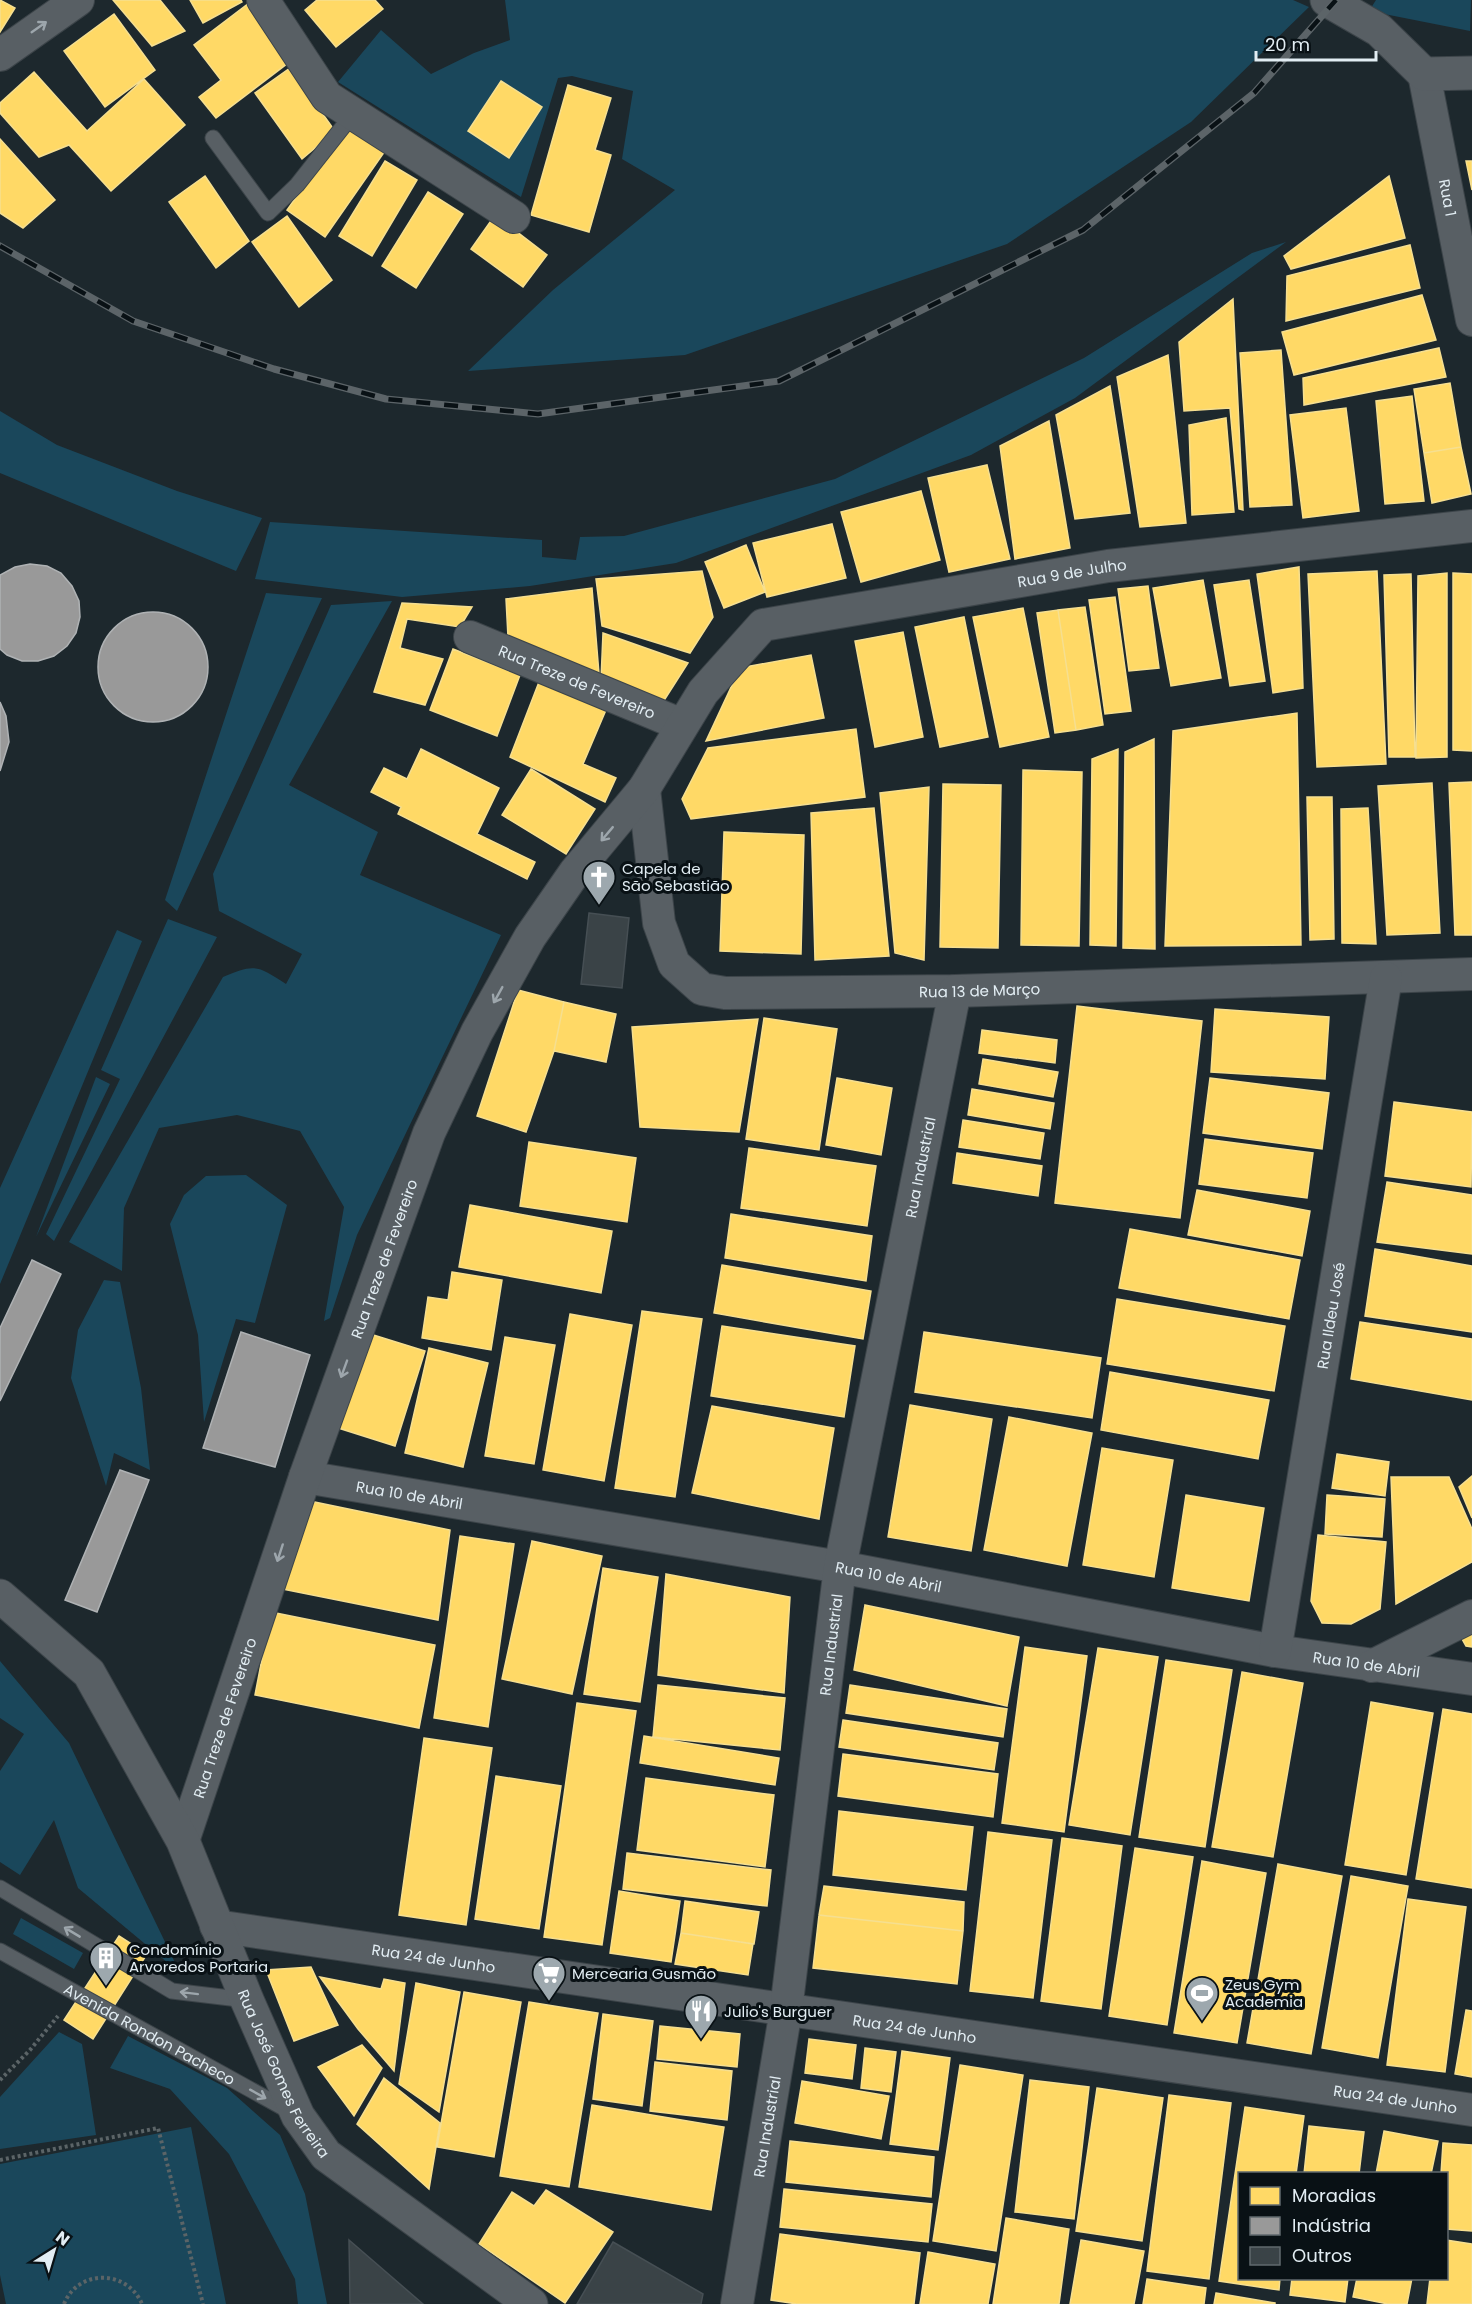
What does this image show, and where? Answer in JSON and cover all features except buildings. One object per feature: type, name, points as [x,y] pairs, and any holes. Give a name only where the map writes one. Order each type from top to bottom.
[{"type":"street","points":[[0,55],[78,0]]},
{"type":"street","points":[[263,0],[327,97],[514,217]]},
{"type":"street","points":[[1328,0],[1379,30],[1424,74],[1472,73]]},
{"type":"street","name":"Rua 1","points":[[1424,74],[1472,320]]},
{"type":"street","name":"Rua 9 de Julho","points":[[703,692],[763,625],[1108,566],[1472,526]]},
{"type":"street","name":"Rua Treze de Fevereiro","points":[[470,638],[682,725]]},
{"type":"street","name":"Rua Treze de Fevereiro","points":[[183,1841],[305,1477],[429,1133],[477,1032],[530,937],[575,872],[644,789],[703,692]]},
{"type":"street","name":"Rua 13 de Março","points":[[644,789],[659,923],[674,964],[702,988],[725,993],[955,991],[1472,974]]},
{"type":"street","name":"Rua Ildeu José","points":[[1275,1651],[1386,978]]},
{"type":"street","name":"Rua Industrial","points":[[737,2304],[786,2010],[840,1567],[955,991]]},
{"type":"street","name":"Rua 10 de Abril","points":[[305,1477],[840,1567],[1275,1651],[1472,1679]]},
{"type":"street","name":"Rua José Gomes Ferreira","points":[[0,1596],[89,1673],[183,1841],[216,1926],[298,2116],[326,2155],[531,2304]]},
{"type":"street","points":[[1372,1666],[1472,1616]]},
{"type":"street","name":"Rua 24 de Junho","points":[[216,1926],[1472,2110]]},
{"type":"lane","points":[[213,138],[268,213],[297,185],[353,114]]},
{"type":"lane","points":[[0,1888],[172,1991],[247,2000]]},
{"type":"lane","name":"Avenida Rondon Pacheco","points":[[0,1951],[298,2116]]},
{"type":"path","points":[[0,2080],[30,2050],[62,2010]]},
{"type":"path","points":[[0,2160],[158,2127],[203,2304]]},
{"type":"path","points":[[64,2304],[67,2296],[76,2286],[88,2279],[102,2277],[116,2279],[129,2286],[141,2304]]},
{"type":"shaded area","points":[[505,0],[1293,0],[1309,7],[1191,122],[1007,244],[685,355],[468,371],[553,290],[675,190],[622,159],[633,91],[572,76],[558,78],[521,197],[338,82],[381,30],[431,74],[474,53],[510,40]]},
{"type":"shaded area","points":[[1376,0],[1471,0],[1470,31],[1369,11]]},
{"type":"shaded area","points":[[1286,242],[1075,398],[971,455],[676,563],[530,586],[402,597],[255,579],[270,522],[542,540],[542,557],[576,560],[580,537],[624,536],[835,479],[1084,358],[1252,253]]},
{"type":"shaded area","points":[[0,411],[57,445],[177,491],[262,518],[236,571],[0,473]]},
{"type":"shaded area","points":[[266,593],[322,598],[177,911],[165,900]]},
{"type":"shaded area","points":[[392,601],[289,785],[378,832],[360,875],[501,935],[357,1235],[330,1318],[324,1321],[344,1207],[300,1131],[237,1115],[159,1128],[124,1208],[122,1271],[69,1242],[223,977],[250,968],[269,973],[286,984],[302,954],[219,911],[213,874],[331,605]]},
{"type":"shaded area","points":[[168,919],[217,937],[54,1241],[46,1234],[120,1079],[101,1070]]},
{"type":"shaded area","points":[[117,930],[142,941],[0,1284],[0,1188]]},
{"type":"shaded area","points":[[96,1077],[110,1084],[36,1237]]},
{"type":"shaded area","points":[[246,1175],[287,1205],[255,1323],[236,1319],[204,1422],[198,1335],[170,1224],[184,1195],[206,1176]]},
{"type":"shaded area","points":[[104,1280],[120,1282],[141,1388],[150,1470],[114,1453],[106,1486],[71,1378],[78,1330]]},
{"type":"shaded area","points":[[0,1661],[69,1743],[180,1973],[78,1888],[54,1820],[20,1875],[0,1862],[0,1771],[24,1734],[0,1718]]},
{"type":"shaded area","points":[[21,1918],[83,1953],[74,1969],[13,1934]]},
{"type":"shaded area","points":[[59,2032],[82,2044],[96,2135],[0,2149],[0,2097]]},
{"type":"shaded area","points":[[128,2036],[227,2088],[280,2135],[305,2194],[327,2304],[298,2304],[295,2279],[229,2154],[170,2089],[110,2068]]},
{"type":"shaded area","points":[[191,2127],[226,2304],[6,2304],[0,2275],[0,2164]]},
{"type":"railway","points":[[0,246],[133,321],[274,369],[386,399],[538,414],[779,381],[1083,230],[1254,93],[1336,0]]},
{"type":"place","name":"Capela de São Sebastião","points":[[599,906]]},
{"type":"place","name":"Condomínio Arvoredos Portaria","points":[[106,1987]]},
{"type":"place","name":"Mercearia Gusmão","points":[[549,2002]]},
{"type":"place","name":"Zeus Gym Academia","points":[[1202,2022]]},
{"type":"place","name":"Julio's Burguer","points":[[701,2040]]}]
